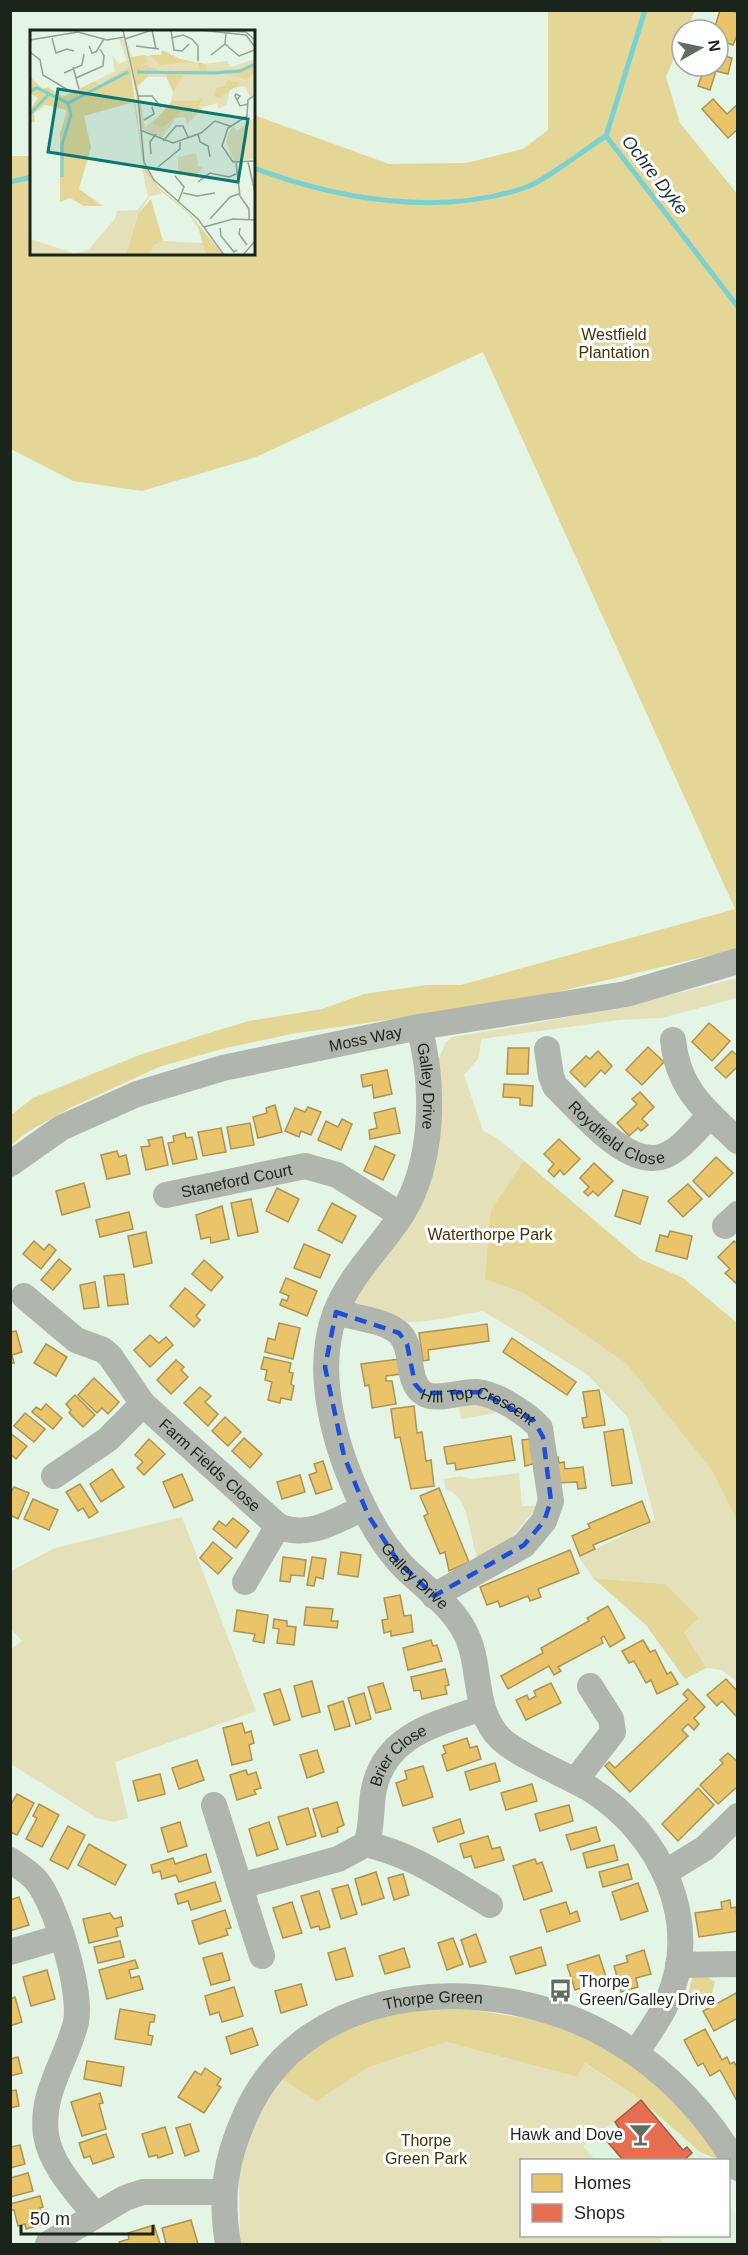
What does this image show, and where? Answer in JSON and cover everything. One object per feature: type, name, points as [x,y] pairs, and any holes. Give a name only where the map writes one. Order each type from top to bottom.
[{"type":"street","name":"Moss Way","points":[[10,1164],[61,1128],[137,1094],[223,1068],[419,1027],[626,994],[738,961]]},
{"type":"street","name":"Galley Drive","points":[[419,1027],[429,1109],[427,1151],[418,1183],[401,1215],[366,1260],[336,1312],[328,1340],[327,1377],[335,1426],[363,1508],[397,1560],[434,1596],[466,1633],[482,1708],[499,1737],[575,1781],[616,1809],[655,1852],[666,1872],[676,1902],[681,1933],[678,1965],[668,2001],[636,2053]]},
{"type":"street","points":[[673,1040],[683,1084],[710,1116],[738,1141]]},
{"type":"street","name":"Roydfield Close","points":[[547,1049],[555,1086],[630,1155],[654,1158],[665,1156],[710,1116]]},
{"type":"street","name":"Staneford Court","points":[[166,1195],[291,1167],[305,1166],[337,1175],[401,1215]]},
{"type":"street","name":"Farm Fields Close","points":[[24,1296],[75,1340],[103,1350],[110,1356],[143,1404],[278,1526]]},
{"type":"street","name":"Hill Top Crescent","points":[[336,1312],[385,1325],[399,1333],[407,1344],[415,1384],[423,1393],[432,1396],[481,1392],[505,1404],[540,1428],[551,1502],[544,1521],[524,1545],[434,1596]]},
{"type":"street","points":[[54,1476],[107,1440],[143,1404]]},
{"type":"street","points":[[245,1582],[278,1526],[290,1532],[304,1532],[363,1508]]},
{"type":"street","points":[[575,1781],[613,1732],[611,1719],[590,1686]]},
{"type":"street","name":"Brier Close","points":[[366,1844],[370,1834],[371,1804],[378,1776],[386,1759],[400,1743],[412,1734],[482,1708]]},
{"type":"street","points":[[214,1804],[262,1956]]},
{"type":"street","points":[[666,1872],[705,1848],[738,1816]]},
{"type":"street","points":[[240,1886],[338,1859],[366,1844],[396,1851],[415,1859],[490,1905]]},
{"type":"street","points":[[10,1860],[35,1878],[45,1893],[77,1991],[78,2005],[69,2043],[48,2097],[46,2136],[51,2154],[61,2171],[95,2216]]},
{"type":"street","points":[[10,1952],[61,1937]]},
{"type":"street","points":[[678,1965],[738,1965]]},
{"type":"street","name":"Thorpe Green","points":[[228,2244],[223,2192],[229,2159],[252,2099],[274,2067],[318,2031],[349,2015],[376,2006],[427,1996],[494,2000],[557,2014],[610,2037],[636,2053],[731,2140],[738,2168]]},
{"type":"street","points":[[48,2244],[125,2198],[143,2192],[162,2190],[223,2192]]},
{"type":"highlighted area","points":[[336,1312],[399,1333],[407,1344],[415,1384],[423,1393],[481,1392],[534,1421],[543,1437],[551,1501],[544,1521],[524,1545],[434,1596],[397,1560],[368,1515],[344,1456],[329,1396],[325,1367]]},
{"type":"shaded area","name":"Hawk and Dove","points":[[641,2100],[710,2159],[594,2159],[582,2146]]},
{"type":"shaded area","points":[[730,2203],[737,2220],[737,2244],[665,2244],[659,2237],[730,2237]]},
{"type":"green space","name":"Westfield Plantation","points":[[548,11],[695,11],[692,18],[670,18],[670,68],[666,77],[680,123],[738,195],[737,949],[523,1000],[291,1034],[222,1049],[159,1067],[72,1107],[29,1131],[11,1145],[11,1115],[33,1098],[142,1054],[249,1021],[322,1009],[364,994],[427,985],[461,985],[735,909],[483,352],[256,457],[142,491],[73,481],[11,449],[11,156],[30,156],[30,255],[255,255],[255,115],[389,164],[466,163],[523,149],[548,130]]},
{"type":"green space","name":"Waterthorpe Park","points":[[737,978],[737,998],[662,1018],[620,1020],[481,1039],[479,1058],[464,1075],[483,1131],[497,1138],[640,1259],[683,1278],[737,1323],[737,1682],[722,1670],[706,1668],[684,1632],[699,1618],[665,1584],[593,1578],[579,1557],[655,1520],[628,1418],[588,1375],[483,1311],[433,1320],[399,1322],[368,1313],[355,1303],[357,1289],[441,1111],[439,1058],[446,1042],[453,1037],[596,1011]]},
{"type":"green space","points":[[524,1161],[640,1259],[683,1278],[737,1323],[737,1520],[712,1470],[626,1363],[524,1293],[485,1279],[491,1210]]},
{"type":"green space","points":[[458,1400],[492,1403],[495,1413],[461,1419]]},
{"type":"green space","points":[[519,1473],[522,1506],[538,1506],[510,1539],[478,1559],[464,1508],[453,1493],[445,1489],[444,1479],[460,1476],[471,1479]]},
{"type":"green space","points":[[182,1517],[256,1711],[115,1762],[128,1818],[114,1822],[97,1818],[11,1764],[11,1649],[22,1641],[11,1629],[11,1571],[55,1548]]},
{"type":"green space","points":[[593,1578],[665,1584],[699,1618],[684,1632],[706,1668],[685,1679],[646,1625]]},
{"type":"green space","points":[[693,1975],[707,1977],[715,1982],[712,1994],[698,2006],[687,1999]]},
{"type":"green space","points":[[467,2009],[537,2020],[601,2044],[657,2082],[700,2123],[718,2159],[700,2152],[641,2100],[585,2063],[577,2077],[446,2042],[369,2067],[317,2101],[282,2079],[305,2056],[336,2035],[386,2015],[426,2010]]},
{"type":"green space","name":"Thorpe Green Park","points":[[446,2042],[577,2077],[584,2063],[641,2100],[583,2146],[594,2159],[520,2159],[520,2237],[659,2237],[665,2244],[240,2244],[239,2173],[255,2114],[282,2079],[317,2100],[369,2067]]},
{"type":"building: Homes","points":[[720,10],[738,12],[738,33],[733,45],[730,44],[730,18],[718,18]]},
{"type":"building: Homes","points":[[701,78],[714,78],[710,90],[698,86]]},
{"type":"building: Homes","points":[[713,99],[727,114],[738,104],[738,129],[728,138],[702,109]]},
{"type":"building: Homes","points":[[709,1023],[730,1041],[712,1061],[692,1042]]},
{"type":"building: Homes","points":[[648,1047],[664,1062],[642,1085],[626,1070]]},
{"type":"building: Homes","points":[[508,1048],[529,1048],[528,1074],[507,1074]]},
{"type":"building: Homes","points":[[598,1051],[612,1066],[605,1074],[601,1070],[585,1087],[570,1072],[586,1056],[590,1059]]},
{"type":"building: Homes","points":[[732,1051],[738,1056],[738,1066],[726,1078],[715,1068]]},
{"type":"building: Homes","points":[[387,1070],[392,1094],[374,1098],[372,1085],[363,1087],[361,1075]]},
{"type":"building: Homes","points":[[504,1084],[533,1086],[532,1106],[520,1105],[520,1098],[503,1097]]},
{"type":"building: Homes","points":[[640,1092],[654,1107],[642,1119],[648,1125],[641,1131],[638,1128],[629,1136],[617,1123],[637,1104],[632,1099]]},
{"type":"building: Homes","points":[[275,1105],[282,1132],[258,1138],[253,1117],[267,1113],[266,1108]]},
{"type":"building: Homes","points":[[308,1107],[321,1112],[311,1135],[301,1131],[299,1137],[285,1131],[295,1108],[305,1112]]},
{"type":"building: Homes","points":[[395,1108],[400,1133],[370,1139],[369,1130],[377,1128],[374,1113]]},
{"type":"building: Homes","points":[[342,1119],[352,1124],[341,1150],[318,1140],[326,1121],[338,1127]]},
{"type":"building: Homes","points":[[250,1123],[254,1145],[231,1149],[227,1127]]},
{"type":"building: Homes","points":[[221,1128],[226,1152],[203,1156],[198,1132]]},
{"type":"building: Homes","points":[[185,1133],[186,1138],[192,1137],[197,1159],[173,1164],[168,1143],[174,1142],[173,1136]]},
{"type":"building: Homes","points":[[162,1137],[168,1165],[146,1170],[141,1147],[150,1146],[148,1140]]},
{"type":"building: Homes","points":[[559,1139],[580,1159],[564,1175],[560,1170],[554,1177],[548,1171],[554,1164],[544,1154]]},
{"type":"building: Homes","points":[[375,1146],[395,1155],[383,1180],[364,1171]]},
{"type":"building: Homes","points":[[117,1151],[119,1157],[126,1155],[130,1174],[107,1179],[101,1155]]},
{"type":"building: Homes","points":[[716,1157],[733,1173],[709,1197],[693,1181]]},
{"type":"building: Homes","points":[[594,1163],[613,1181],[598,1196],[593,1191],[588,1196],[584,1192],[589,1187],[580,1178]]},
{"type":"building: Homes","points":[[84,1183],[90,1207],[62,1215],[56,1191]]},
{"type":"building: Homes","points":[[688,1184],[702,1199],[683,1217],[668,1201]]},
{"type":"building: Homes","points":[[277,1188],[299,1199],[288,1222],[266,1211]]},
{"type":"building: Homes","points":[[623,1190],[648,1197],[640,1224],[615,1216]]},
{"type":"building: Homes","points":[[251,1199],[258,1232],[238,1236],[231,1203]]},
{"type":"building: Homes","points":[[332,1203],[356,1216],[342,1243],[318,1230]]},
{"type":"building: Homes","points":[[222,1206],[229,1239],[211,1243],[210,1237],[201,1239],[196,1215]]},
{"type":"building: Homes","points":[[129,1212],[133,1229],[100,1237],[96,1220]]},
{"type":"building: Homes","points":[[670,1231],[692,1236],[687,1259],[656,1251],[660,1235],[668,1237]]},
{"type":"building: Homes","points":[[146,1232],[152,1263],[134,1267],[128,1236]]},
{"type":"building: Homes","points":[[34,1241],[44,1250],[49,1244],[56,1250],[41,1269],[23,1254]]},
{"type":"building: Homes","points":[[734,1241],[738,1244],[738,1285],[725,1273],[730,1269],[718,1257]]},
{"type":"building: Homes","points":[[304,1244],[330,1255],[320,1278],[294,1268]]},
{"type":"building: Homes","points":[[59,1259],[71,1269],[53,1290],[41,1280]]},
{"type":"building: Homes","points":[[204,1260],[223,1277],[211,1291],[192,1274]]},
{"type":"building: Homes","points":[[124,1274],[128,1304],[108,1306],[104,1276]]},
{"type":"building: Homes","points":[[286,1278],[317,1291],[307,1316],[280,1305],[282,1299],[287,1301],[289,1296],[280,1292]]},
{"type":"building: Homes","points":[[95,1282],[99,1307],[84,1309],[80,1285]]},
{"type":"building: Homes","points":[[185,1288],[205,1305],[196,1316],[200,1320],[194,1327],[170,1306]]},
{"type":"building: Homes","points":[[279,1323],[300,1328],[293,1359],[265,1352],[268,1338],[275,1340]]},
{"type":"building: Homes","points":[[487,1324],[489,1341],[428,1350],[429,1360],[423,1361],[419,1333]]},
{"type":"building: Homes","points":[[16,1331],[22,1352],[12,1355],[14,1363],[10,1363],[10,1332]]},
{"type":"building: Homes","points":[[150,1335],[159,1343],[166,1337],[173,1345],[150,1367],[134,1350]]},
{"type":"building: Homes","points":[[512,1338],[576,1382],[567,1395],[503,1352]]},
{"type":"building: Homes","points":[[46,1344],[67,1357],[56,1376],[34,1363]]},
{"type":"building: Homes","points":[[264,1357],[291,1363],[289,1372],[293,1373],[291,1384],[294,1386],[291,1400],[281,1398],[280,1403],[268,1400],[272,1382],[265,1380],[267,1370],[261,1369]]},
{"type":"building: Homes","points":[[399,1359],[401,1374],[386,1376],[386,1381],[392,1381],[396,1404],[372,1408],[369,1385],[365,1386],[361,1364]]},
{"type":"building: Homes","points":[[176,1360],[184,1367],[181,1370],[188,1377],[171,1394],[157,1380]]},
{"type":"building: Homes","points":[[94,1378],[119,1402],[108,1414],[102,1408],[97,1413],[78,1395]]},
{"type":"building: Homes","points":[[200,1387],[211,1396],[205,1402],[218,1414],[208,1426],[184,1403]]},
{"type":"building: Homes","points":[[599,1390],[605,1425],[584,1428],[582,1418],[587,1417],[583,1392]]},
{"type":"building: Homes","points":[[75,1395],[95,1415],[83,1427],[69,1413],[71,1410],[66,1404]]},
{"type":"building: Homes","points":[[46,1404],[62,1418],[53,1429],[32,1412],[36,1407],[41,1410]]},
{"type":"building: Homes","points":[[414,1406],[417,1433],[422,1432],[426,1461],[431,1460],[434,1486],[411,1489],[400,1437],[395,1438],[391,1409]]},
{"type":"building: Homes","points":[[25,1413],[45,1429],[34,1442],[14,1426]]},
{"type":"building: Homes","points":[[225,1417],[241,1432],[228,1446],[212,1431]]},
{"type":"building: Homes","points":[[623,1429],[632,1483],[612,1486],[604,1432]]},
{"type":"building: Homes","points":[[10,1433],[27,1446],[16,1459],[10,1454]]},
{"type":"building: Homes","points":[[511,1436],[515,1460],[456,1470],[455,1463],[447,1464],[444,1447]]},
{"type":"building: Homes","points":[[244,1438],[262,1454],[250,1468],[232,1451]]},
{"type":"building: Homes","points":[[149,1439],[165,1454],[144,1475],[137,1468],[143,1462],[135,1455]]},
{"type":"building: Homes","points":[[530,1439],[533,1464],[525,1466],[522,1440]]},
{"type":"building: Homes","points":[[558,1457],[559,1463],[564,1462],[565,1469],[583,1467],[586,1488],[578,1489],[577,1482],[554,1483],[550,1459]]},
{"type":"building: Homes","points":[[323,1461],[332,1489],[316,1494],[309,1475],[317,1472],[314,1464]]},
{"type":"building: Homes","points":[[112,1469],[124,1487],[101,1502],[90,1484]]},
{"type":"building: Homes","points":[[182,1474],[193,1500],[174,1508],[163,1482]]},
{"type":"building: Homes","points":[[300,1475],[305,1492],[282,1499],[277,1482]]},
{"type":"building: Homes","points":[[80,1484],[98,1512],[89,1518],[83,1508],[78,1511],[66,1492]]},
{"type":"building: Homes","points":[[14,1487],[29,1493],[18,1519],[10,1515],[10,1494]]},
{"type":"building: Homes","points":[[439,1488],[469,1562],[449,1571],[445,1552],[440,1554],[424,1516],[428,1514],[420,1496]]},
{"type":"building: Homes","points":[[33,1499],[58,1510],[49,1530],[24,1519]]},
{"type":"building: Homes","points":[[642,1501],[650,1522],[593,1545],[595,1549],[580,1556],[572,1536],[590,1528],[588,1524]]},
{"type":"building: Homes","points":[[233,1518],[249,1531],[236,1548],[213,1529],[219,1521],[226,1526]]},
{"type":"building: Homes","points":[[213,1542],[232,1558],[218,1574],[200,1558]]},
{"type":"building: Homes","points":[[570,1550],[579,1573],[538,1589],[541,1597],[530,1601],[528,1596],[500,1607],[498,1601],[487,1605],[480,1587]]},
{"type":"building: Homes","points":[[341,1552],[361,1555],[358,1577],[338,1574]]},
{"type":"building: Homes","points":[[283,1557],[306,1560],[304,1576],[291,1575],[290,1582],[280,1581]]},
{"type":"building: Homes","points":[[312,1557],[326,1559],[323,1579],[316,1577],[314,1586],[307,1585]]},
{"type":"building: Homes","points":[[400,1595],[404,1616],[411,1615],[413,1632],[391,1636],[391,1631],[384,1633],[382,1620],[388,1619],[384,1598]]},
{"type":"building: Homes","points":[[608,1606],[625,1638],[610,1647],[604,1636],[601,1638],[603,1643],[558,1667],[561,1671],[554,1675],[549,1666],[508,1689],[501,1676],[543,1653],[541,1648],[589,1621],[587,1618]]},
{"type":"building: Homes","points":[[306,1607],[333,1609],[331,1621],[338,1621],[337,1628],[304,1625]]},
{"type":"building: Homes","points":[[237,1610],[268,1615],[264,1643],[253,1641],[255,1634],[234,1631]]},
{"type":"building: Homes","points":[[274,1619],[287,1621],[287,1626],[296,1627],[294,1645],[277,1643],[279,1629],[273,1628]]},
{"type":"building: Homes","points":[[431,1640],[433,1646],[437,1645],[442,1661],[408,1670],[403,1648]]},
{"type":"building: Homes","points":[[643,1640],[650,1652],[655,1650],[667,1674],[671,1672],[678,1684],[657,1694],[651,1680],[646,1683],[634,1661],[629,1663],[622,1651]]},
{"type":"building: Homes","points":[[445,1669],[449,1685],[445,1686],[447,1694],[422,1699],[420,1690],[414,1691],[411,1677]]},
{"type":"building: Homes","points":[[726,1679],[738,1692],[738,1718],[722,1701],[717,1706],[707,1695]]},
{"type":"building: Homes","points":[[312,1681],[320,1712],[302,1717],[294,1686]]},
{"type":"building: Homes","points":[[383,1683],[391,1709],[376,1713],[368,1687]]},
{"type":"building: Homes","points":[[551,1683],[561,1703],[526,1720],[516,1700],[527,1695],[529,1700],[536,1696],[534,1691]]},
{"type":"building: Homes","points":[[280,1689],[290,1720],[274,1725],[264,1694]]},
{"type":"building: Homes","points":[[688,1689],[705,1707],[694,1718],[699,1724],[694,1730],[688,1724],[682,1730],[688,1736],[630,1792],[605,1766],[609,1762],[615,1768],[688,1699],[683,1694]]},
{"type":"building: Homes","points":[[364,1693],[371,1719],[356,1724],[348,1698]]},
{"type":"building: Homes","points":[[343,1701],[350,1726],[335,1730],[328,1706]]},
{"type":"building: Homes","points":[[242,1723],[245,1733],[251,1731],[254,1743],[249,1745],[252,1760],[232,1765],[223,1728]]},
{"type":"building: Homes","points":[[467,1738],[470,1748],[477,1746],[481,1759],[447,1771],[442,1755],[446,1753],[443,1746]]},
{"type":"building: Homes","points":[[317,1750],[324,1772],[307,1778],[300,1755]]},
{"type":"building: Homes","points":[[728,1753],[738,1762],[738,1786],[718,1804],[700,1785],[723,1763],[720,1760]]},
{"type":"building: Homes","points":[[197,1760],[204,1780],[179,1789],[172,1768]]},
{"type":"building: Homes","points":[[495,1763],[500,1781],[470,1790],[465,1772]]},
{"type":"building: Homes","points":[[423,1766],[433,1797],[403,1806],[396,1783],[407,1779],[405,1771]]},
{"type":"building: Homes","points":[[246,1770],[248,1775],[256,1772],[261,1788],[254,1790],[256,1794],[237,1800],[230,1775]]},
{"type":"building: Homes","points":[[160,1774],[165,1794],[138,1801],[133,1781]]},
{"type":"building: Homes","points":[[532,1784],[537,1801],[506,1810],[501,1793]]},
{"type":"building: Homes","points":[[698,1788],[714,1805],[678,1841],[662,1824]]},
{"type":"building: Homes","points":[[17,1794],[34,1803],[17,1835],[10,1832],[10,1806]]},
{"type":"building: Homes","points":[[337,1802],[344,1825],[337,1828],[338,1832],[322,1837],[313,1809]]},
{"type":"building: Homes","points":[[39,1804],[59,1815],[42,1847],[26,1839],[37,1818],[33,1816]]},
{"type":"building: Homes","points":[[569,1805],[573,1821],[540,1831],[535,1814]]},
{"type":"building: Homes","points":[[308,1808],[316,1836],[287,1845],[278,1817]]},
{"type":"building: Homes","points":[[460,1819],[464,1833],[438,1842],[433,1828]]},
{"type":"building: Homes","points":[[180,1822],[187,1846],[168,1852],[161,1828]]},
{"type":"building: Homes","points":[[269,1822],[278,1849],[257,1856],[249,1829]]},
{"type":"building: Homes","points":[[68,1826],[85,1835],[68,1869],[50,1860]]},
{"type":"building: Homes","points":[[596,1827],[600,1841],[571,1850],[566,1835]]},
{"type":"building: Homes","points":[[488,1836],[492,1849],[500,1847],[504,1860],[475,1868],[471,1856],[464,1858],[460,1844]]},
{"type":"building: Homes","points":[[89,1844],[126,1865],[115,1885],[78,1865]]},
{"type":"building: Homes","points":[[614,1845],[618,1860],[587,1868],[583,1853]]},
{"type":"building: Homes","points":[[206,1854],[211,1872],[179,1882],[176,1875],[162,1879],[160,1871],[153,1873],[151,1865],[173,1858],[175,1864]]},
{"type":"building: Homes","points":[[535,1859],[537,1864],[542,1862],[552,1891],[524,1900],[513,1866]]},
{"type":"building: Homes","points":[[628,1864],[632,1879],[603,1887],[599,1872]]},
{"type":"building: Homes","points":[[376,1872],[384,1898],[362,1905],[355,1879]]},
{"type":"building: Homes","points":[[403,1874],[409,1895],[394,1900],[388,1878]]},
{"type":"building: Homes","points":[[215,1882],[221,1901],[191,1910],[188,1901],[178,1904],[175,1894]]},
{"type":"building: Homes","points":[[638,1883],[648,1911],[621,1920],[612,1892]]},
{"type":"building: Homes","points":[[348,1885],[357,1914],[341,1919],[332,1889]]},
{"type":"building: Homes","points":[[319,1891],[330,1927],[320,1930],[319,1926],[311,1928],[301,1896]]},
{"type":"building: Homes","points":[[19,1897],[29,1925],[10,1931],[10,1900]]},
{"type":"building: Homes","points":[[730,1900],[731,1908],[736,1907],[738,1931],[699,1937],[695,1913],[722,1909],[721,1902]]},
{"type":"building: Homes","points":[[292,1902],[302,1933],[283,1938],[273,1908]]},
{"type":"building: Homes","points":[[566,1902],[570,1914],[577,1911],[580,1921],[547,1932],[540,1910]]},
{"type":"building: Homes","points":[[225,1910],[231,1928],[226,1929],[228,1935],[199,1944],[192,1921]]},
{"type":"building: Homes","points":[[110,1913],[114,1919],[121,1917],[123,1926],[116,1928],[118,1936],[89,1943],[83,1919]]},
{"type":"building: Homes","points":[[476,1934],[486,1962],[470,1967],[461,1940]]},
{"type":"building: Homes","points":[[453,1938],[463,1964],[447,1970],[438,1943]]},
{"type":"building: Homes","points":[[120,1941],[124,1957],[98,1963],[94,1947]]},
{"type":"building: Homes","points":[[541,1947],[546,1965],[516,1974],[510,1957]]},
{"type":"building: Homes","points":[[345,1948],[353,1976],[336,1980],[328,1953]]},
{"type":"building: Homes","points":[[404,1948],[410,1967],[385,1974],[379,1956]]},
{"type":"building: Homes","points":[[644,1950],[651,1974],[636,1978],[638,1987],[621,1992],[614,1966],[628,1962],[626,1956]]},
{"type":"building: Homes","points":[[222,1953],[230,1980],[211,1985],[203,1958]]},
{"type":"building: Homes","points":[[599,1955],[607,1980],[575,1990],[567,1965]]},
{"type":"building: Homes","points":[[135,1960],[138,1968],[129,1970],[131,1978],[139,1976],[143,1989],[107,1999],[99,1970]]},
{"type":"building: Homes","points":[[47,1970],[55,1999],[31,2006],[23,1977]]},
{"type":"building: Homes","points":[[301,1984],[307,2005],[281,2013],[275,1991]]},
{"type":"building: Homes","points":[[234,1987],[243,2016],[222,2022],[219,2012],[210,2015],[205,1996]]},
{"type":"building: Homes","points":[[738,1992],[738,2018],[714,2031],[703,2011]]},
{"type":"building: Homes","points":[[15,1997],[22,2022],[10,2026],[10,1999]]},
{"type":"building: Homes","points":[[120,2009],[155,2015],[154,2022],[150,2022],[148,2035],[153,2036],[151,2045],[115,2039]]},
{"type":"building: Homes","points":[[252,2028],[258,2045],[231,2054],[226,2037]]},
{"type":"building: Homes","points":[[705,2029],[722,2060],[727,2057],[730,2064],[734,2062],[738,2069],[738,2103],[720,2070],[710,2076],[703,2063],[698,2066],[684,2040]]},
{"type":"building: Homes","points":[[18,2057],[22,2073],[10,2076],[10,2059]]},
{"type":"building: Homes","points":[[87,2061],[124,2067],[121,2086],[84,2079]]},
{"type":"building: Homes","points":[[205,2068],[221,2079],[217,2085],[221,2087],[204,2113],[178,2097],[195,2071],[201,2075]]},
{"type":"building: Homes","points":[[16,2090],[19,2106],[10,2108],[10,2091]]},
{"type":"building: Homes","points":[[100,2093],[103,2103],[99,2104],[106,2129],[82,2136],[71,2102]]},
{"type":"building: Homes","points":[[190,2124],[199,2151],[185,2156],[176,2128]]},
{"type":"building: Homes","points":[[165,2127],[173,2153],[158,2158],[157,2155],[149,2157],[142,2134]]},
{"type":"building: Homes","points":[[106,2134],[114,2157],[93,2164],[90,2156],[84,2158],[79,2143]]},
{"type":"building: Homes","points":[[20,2145],[25,2164],[10,2168],[10,2147]]},
{"type":"building: Homes","points":[[28,2173],[33,2191],[10,2197],[10,2178]]},
{"type":"building: Homes","points":[[40,2196],[44,2224],[26,2229],[25,2224],[18,2226],[14,2210],[10,2211],[10,2204]]},
{"type":"building: Homes","points":[[191,2220],[198,2244],[166,2244],[162,2228]]},
{"type":"building: Homes","points":[[154,2225],[160,2244],[120,2244],[119,2242],[129,2239],[128,2233]]},
{"type":"building: Shops","name":"Hawk and Dove","points":[[641,2100],[683,2150],[687,2147],[692,2153],[685,2159],[622,2159],[605,2139],[619,2128],[615,2122]]},
{"type":"waterway","name":"Ochre Dyke","points":[[645,10],[606,136],[738,307]]},
{"type":"waterway","points":[[255,168],[286,179],[353,196],[423,203],[457,201],[491,197],[524,188],[554,172],[606,136]]},
{"type":"waterway","points":[[10,182],[30,177]]},
{"type":"place","name":"Thorpe Green/Galley Drive","points":[[561,1990]]},
{"type":"place","name":"Hawk and Dove","points":[[641,2134]]}]
